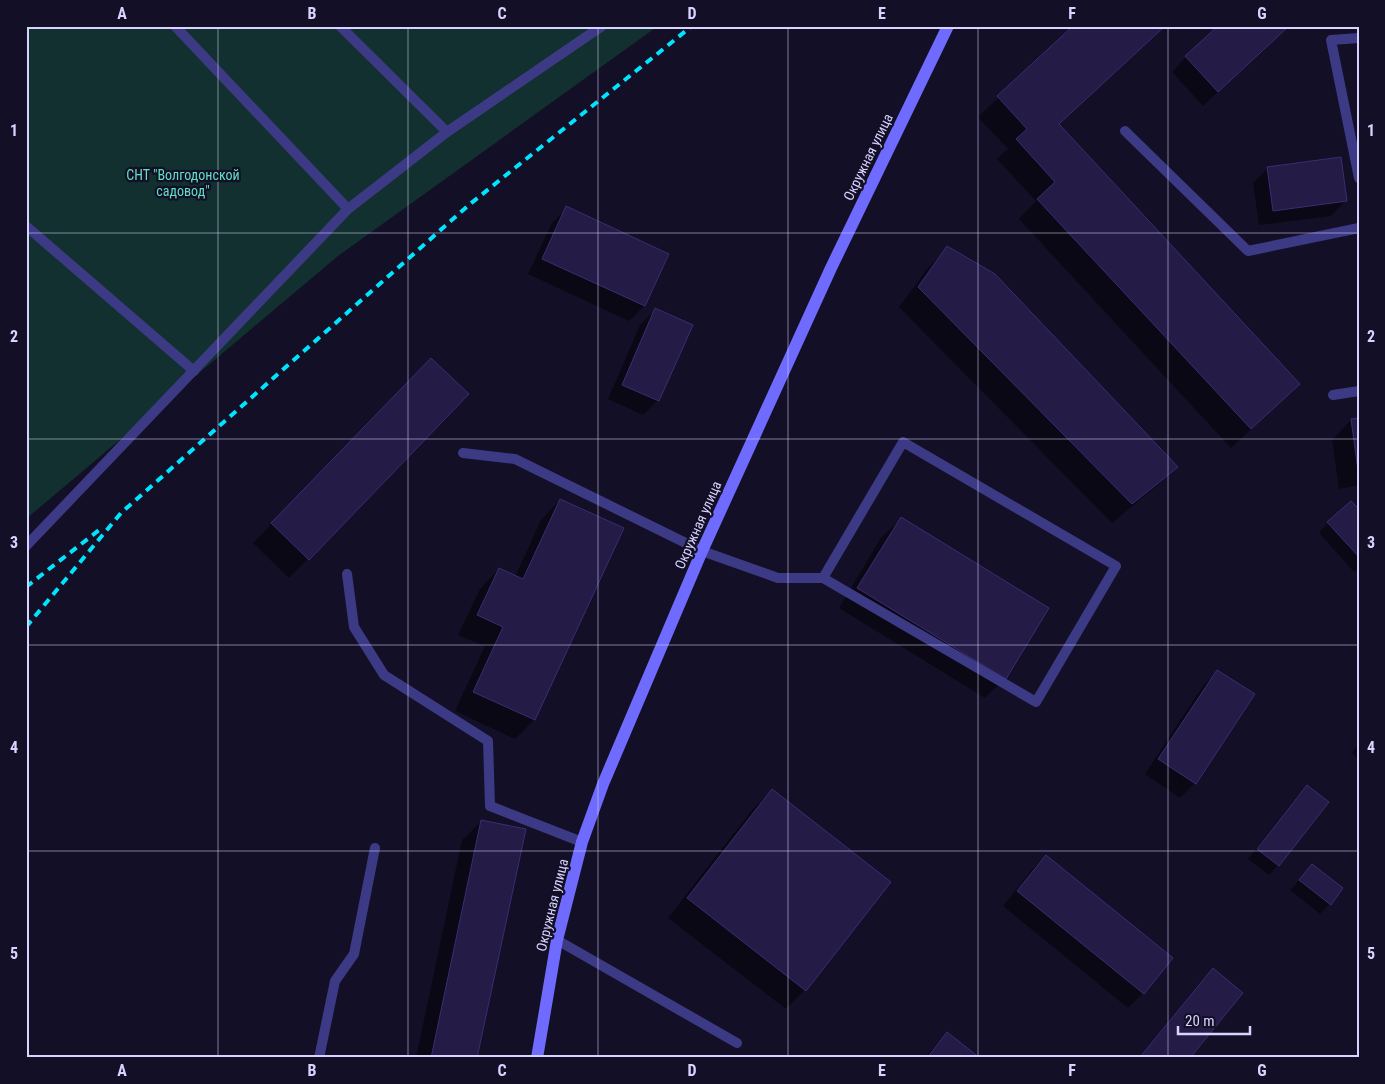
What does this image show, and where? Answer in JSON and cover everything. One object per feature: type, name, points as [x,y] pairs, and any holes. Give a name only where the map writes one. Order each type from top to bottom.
[{"type":"main road","name":"Окружная улица","points":[[537,1058],[557,940],[582,842],[604,784],[702,551],[831,268],[948,26]]},
{"type":"lane","points":[[175,26],[348,209]]},
{"type":"lane","points":[[340,26],[446,132]]},
{"type":"lane","points":[[26,546],[348,209],[446,132],[602,26]]},
{"type":"lane","points":[[1359,38],[1331,40],[1359,178]]},
{"type":"lane","points":[[1125,131],[1248,251],[1359,228]]},
{"type":"lane","points":[[26,226],[194,371]]},
{"type":"lane","points":[[1333,395],[1359,391]]},
{"type":"lane","points":[[463,453],[515,459],[702,551],[778,578],[824,578],[1036,702],[1116,566],[903,442],[824,578]]},
{"type":"lane","points":[[347,574],[354,627],[384,675],[488,740],[490,806],[582,842]]},
{"type":"lane","points":[[319,1058],[335,981],[354,954],[375,848]]},
{"type":"lane","points":[[557,940],[737,1043]]},
{"type":"green space","name":"СНТ \"Волгодонской садовод\"","points":[[26,26],[658,26],[338,256],[26,519]]},
{"type":"building","points":[[1073,26],[1165,26],[1059,124],[1300,384],[1251,429],[1037,199],[1055,182],[1016,139],[1027,129],[997,96]]},
{"type":"building","points":[[1218,26],[1289,26],[1218,92],[1185,56]]},
{"type":"building","points":[[1341,157],[1347,201],[1273,211],[1267,167]]},
{"type":"building","points":[[566,206],[669,254],[645,306],[542,259]]},
{"type":"building","points":[[947,246],[995,274],[1178,467],[1132,504],[918,287]]},
{"type":"building","points":[[655,308],[693,325],[659,401],[622,385]]},
{"type":"building","points":[[431,358],[469,394],[309,560],[271,523]]},
{"type":"building","points":[[1359,418],[1359,470],[1358,470],[1351,419]]},
{"type":"building","points":[[560,499],[624,528],[535,720],[473,692],[503,627],[477,615],[499,568],[523,579]]},
{"type":"building","points":[[1351,501],[1359,509],[1359,557],[1327,522]]},
{"type":"building","points":[[901,517],[1049,608],[1006,679],[857,588]]},
{"type":"building","points":[[1217,670],[1255,694],[1196,784],[1158,759]]},
{"type":"building","points":[[1307,785],[1329,802],[1279,866],[1257,849]]},
{"type":"building","points":[[772,789],[891,882],[806,991],[687,898]]},
{"type":"building","points":[[481,820],[526,829],[477,1058],[431,1058]]},
{"type":"building","points":[[1046,855],[1173,958],[1144,994],[1017,891]]},
{"type":"building","points":[[1312,864],[1343,888],[1331,905],[1299,880]]},
{"type":"building","points":[[1213,968],[1243,993],[1190,1058],[1139,1058]]},
{"type":"building","points":[[947,1032],[980,1058],[927,1058]]},
{"type":"railway","points":[[26,627],[121,513],[470,204],[692,26]]},
{"type":"railway","points":[[26,587],[103,527]]}]
